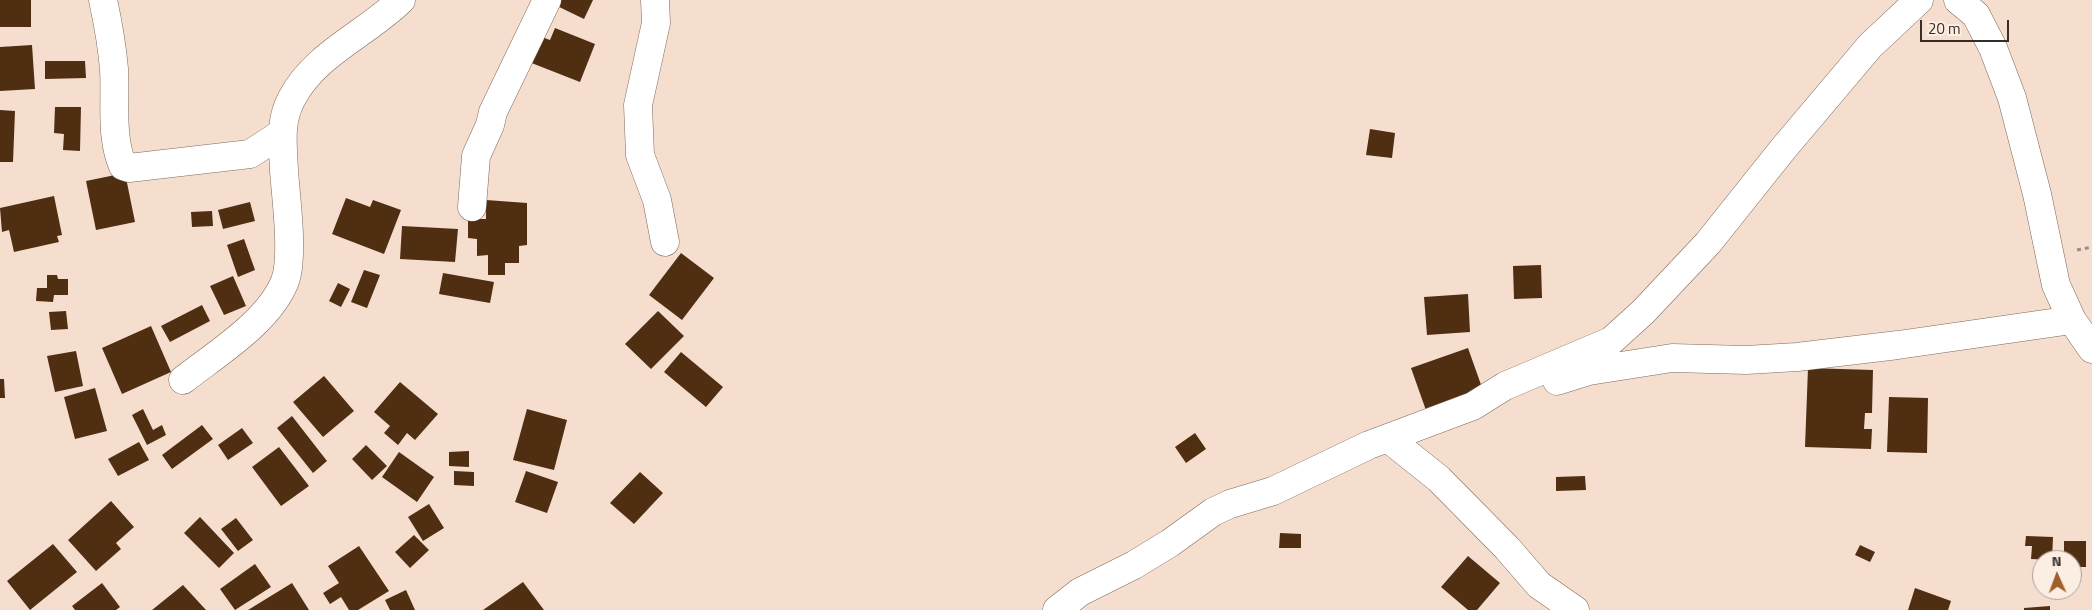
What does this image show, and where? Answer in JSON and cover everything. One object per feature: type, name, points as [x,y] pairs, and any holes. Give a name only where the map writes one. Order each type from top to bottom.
[{"type":"street","points":[[103,0],[114,69],[116,136],[119,157],[123,166],[129,168],[250,154],[282,133]]},
{"type":"street","points":[[183,380],[256,322],[276,297],[285,279],[289,238],[282,133],[284,114],[292,96],[308,73],[401,0]]},
{"type":"street","points":[[472,207],[476,156],[490,126],[493,112],[547,0]]},
{"type":"street","points":[[655,0],[656,23],[638,105],[640,155],[657,200],[665,242]]},
{"type":"street","points":[[1057,610],[1080,592],[1134,565],[1170,543],[1213,512],[1230,504],[1273,491],[1369,445],[1473,406],[1505,386],[1611,341],[1708,243],[1783,149],[1870,46],[1918,0]]},
{"type":"street","points":[[1958,0],[1976,14],[1994,48],[2012,98],[2037,194],[2056,285],[2072,320],[2092,349]]},
{"type":"street","points":[[1492,394],[1567,379],[1589,370],[1672,358],[1746,360],[1797,357],[1898,346],[2072,320]]},
{"type":"street","points":[[1389,438],[1439,479],[1507,548],[1539,585],[1575,610]]},
{"type":"building","points":[[0,0],[31,0],[31,27],[0,27]]},
{"type":"building","points":[[553,0],[593,0],[584,19],[551,3]]},
{"type":"building","points":[[555,28],[595,44],[580,82],[529,62],[539,36],[550,40]]},
{"type":"building","points":[[32,45],[35,89],[0,91],[0,47]]},
{"type":"building","points":[[45,61],[85,61],[86,78],[45,79]]},
{"type":"building","points":[[55,107],[81,107],[80,151],[63,150],[64,134],[54,133]]},
{"type":"building","points":[[0,110],[15,111],[13,162],[0,162]]},
{"type":"building","points":[[1370,129],[1395,133],[1392,158],[1366,155]]},
{"type":"building","points":[[125,173],[135,222],[96,230],[86,181]]},
{"type":"building","points":[[54,196],[62,235],[57,236],[59,242],[14,252],[9,230],[2,232],[0,208]]},
{"type":"building","points":[[346,198],[370,207],[373,200],[401,210],[384,254],[332,234]]},
{"type":"building","points":[[486,200],[527,203],[527,245],[519,246],[519,263],[505,263],[505,275],[488,275],[488,255],[477,256],[477,239],[468,238],[468,219],[486,219]]},
{"type":"building","points":[[250,202],[255,221],[223,229],[218,210]]},
{"type":"building","points":[[212,211],[213,226],[192,227],[191,212]]},
{"type":"building","points":[[402,226],[458,229],[455,262],[400,259]]},
{"type":"building","points":[[244,239],[255,270],[238,277],[227,245]]},
{"type":"building","points":[[681,253],[714,278],[682,320],[649,295]]},
{"type":"building","points":[[1541,265],[1542,298],[1514,299],[1513,266]]},
{"type":"building","points":[[364,270],[380,275],[367,308],[351,302]]},
{"type":"building","points":[[443,273],[494,282],[490,303],[439,294]]},
{"type":"building","points":[[47,275],[57,275],[58,279],[68,279],[68,295],[54,295],[53,302],[36,301],[37,288],[47,288]]},
{"type":"building","points":[[233,276],[246,306],[224,315],[210,286]]},
{"type":"building","points":[[338,283],[350,289],[341,307],[329,301]]},
{"type":"building","points":[[1468,294],[1470,332],[1427,335],[1424,297]]},
{"type":"building","points":[[202,305],[210,321],[170,342],[161,326]]},
{"type":"building","points":[[66,311],[68,329],[51,330],[49,312]]},
{"type":"building","points":[[658,311],[684,336],[651,369],[625,344]]},
{"type":"building","points":[[151,326],[171,372],[122,394],[102,348]]},
{"type":"building","points":[[1468,348],[1485,396],[1428,416],[1411,368]]},
{"type":"building","points":[[76,351],[83,386],[55,392],[47,356]]},
{"type":"building","points":[[681,352],[723,387],[706,407],[664,372]]},
{"type":"building","points":[[1808,368],[1873,370],[1872,413],[1865,413],[1864,429],[1872,429],[1871,449],[1805,447]]},
{"type":"building","points":[[324,376],[354,411],[323,437],[293,402]]},
{"type":"building","points":[[0,379],[4,379],[5,398],[0,398]]},
{"type":"building","points":[[400,382],[438,414],[415,440],[407,433],[398,445],[384,433],[390,426],[374,412]]},
{"type":"building","points":[[95,388],[107,431],[75,439],[64,397]]},
{"type":"building","points":[[1889,397],[1928,398],[1927,453],[1887,452]]},
{"type":"building","points":[[143,409],[153,430],[162,425],[166,435],[147,445],[132,415]]},
{"type":"building","points":[[527,409],[567,420],[554,470],[513,460]]},
{"type":"building","points":[[292,416],[327,461],[313,473],[277,428]]},
{"type":"building","points":[[202,425],[213,439],[172,469],[162,455]]},
{"type":"building","points":[[242,428],[253,443],[228,460],[218,445]]},
{"type":"building","points":[[1195,433],[1206,449],[1186,463],[1175,447]]},
{"type":"building","points":[[139,442],[149,460],[118,476],[108,459]]},
{"type":"building","points":[[366,445],[387,466],[372,480],[352,459]]},
{"type":"building","points":[[279,447],[309,486],[281,506],[252,467]]},
{"type":"building","points":[[469,451],[469,467],[449,466],[449,452]]},
{"type":"building","points":[[399,452],[434,477],[417,502],[382,477]]},
{"type":"building","points":[[454,471],[474,472],[474,486],[454,485]]},
{"type":"building","points":[[526,471],[558,482],[547,513],[515,502]]},
{"type":"building","points":[[640,472],[663,493],[634,524],[610,503]]},
{"type":"building","points":[[1585,476],[1586,490],[1556,491],[1556,477]]},
{"type":"building","points":[[111,501],[134,527],[116,543],[121,549],[96,571],[68,540]]},
{"type":"building","points":[[429,504],[444,528],[423,541],[408,517]]},
{"type":"building","points":[[200,517],[234,553],[219,568],[184,533]]},
{"type":"building","points":[[236,518],[253,540],[238,551],[221,529]]},
{"type":"building","points":[[1280,533],[1301,534],[1301,548],[1279,548]]},
{"type":"building","points":[[414,535],[429,550],[410,568],[395,552]]},
{"type":"building","points":[[2026,536],[2053,537],[2052,550],[2032,550],[2032,559],[2031,559],[2032,546],[2025,546]]},
{"type":"building","points":[[2064,541],[2086,541],[2086,567],[2082,567],[2082,550],[2064,550]]},
{"type":"building","points":[[53,544],[77,572],[30,610],[7,581]]},
{"type":"building","points":[[1860,545],[1875,552],[1870,562],[1855,555]]},
{"type":"building","points":[[359,546],[389,591],[358,610],[349,610],[341,597],[330,604],[323,593],[339,583],[328,566]]},
{"type":"building","points":[[1468,556],[1500,583],[1477,610],[1468,610],[1441,587]]},
{"type":"building","points":[[255,564],[271,587],[235,610],[220,589]]},
{"type":"building","points":[[523,582],[544,610],[483,610]]},
{"type":"building","points":[[102,583],[120,607],[116,610],[75,610],[72,606]]},
{"type":"building","points":[[292,583],[309,610],[248,610]]},
{"type":"building","points":[[183,585],[206,610],[152,610]]},
{"type":"building","points":[[1915,588],[1951,601],[1948,610],[1908,610]]},
{"type":"building","points":[[406,590],[415,610],[390,610],[385,600]]},
{"type":"building","points":[[2050,606],[2050,610],[2024,610],[2024,608]]}]
